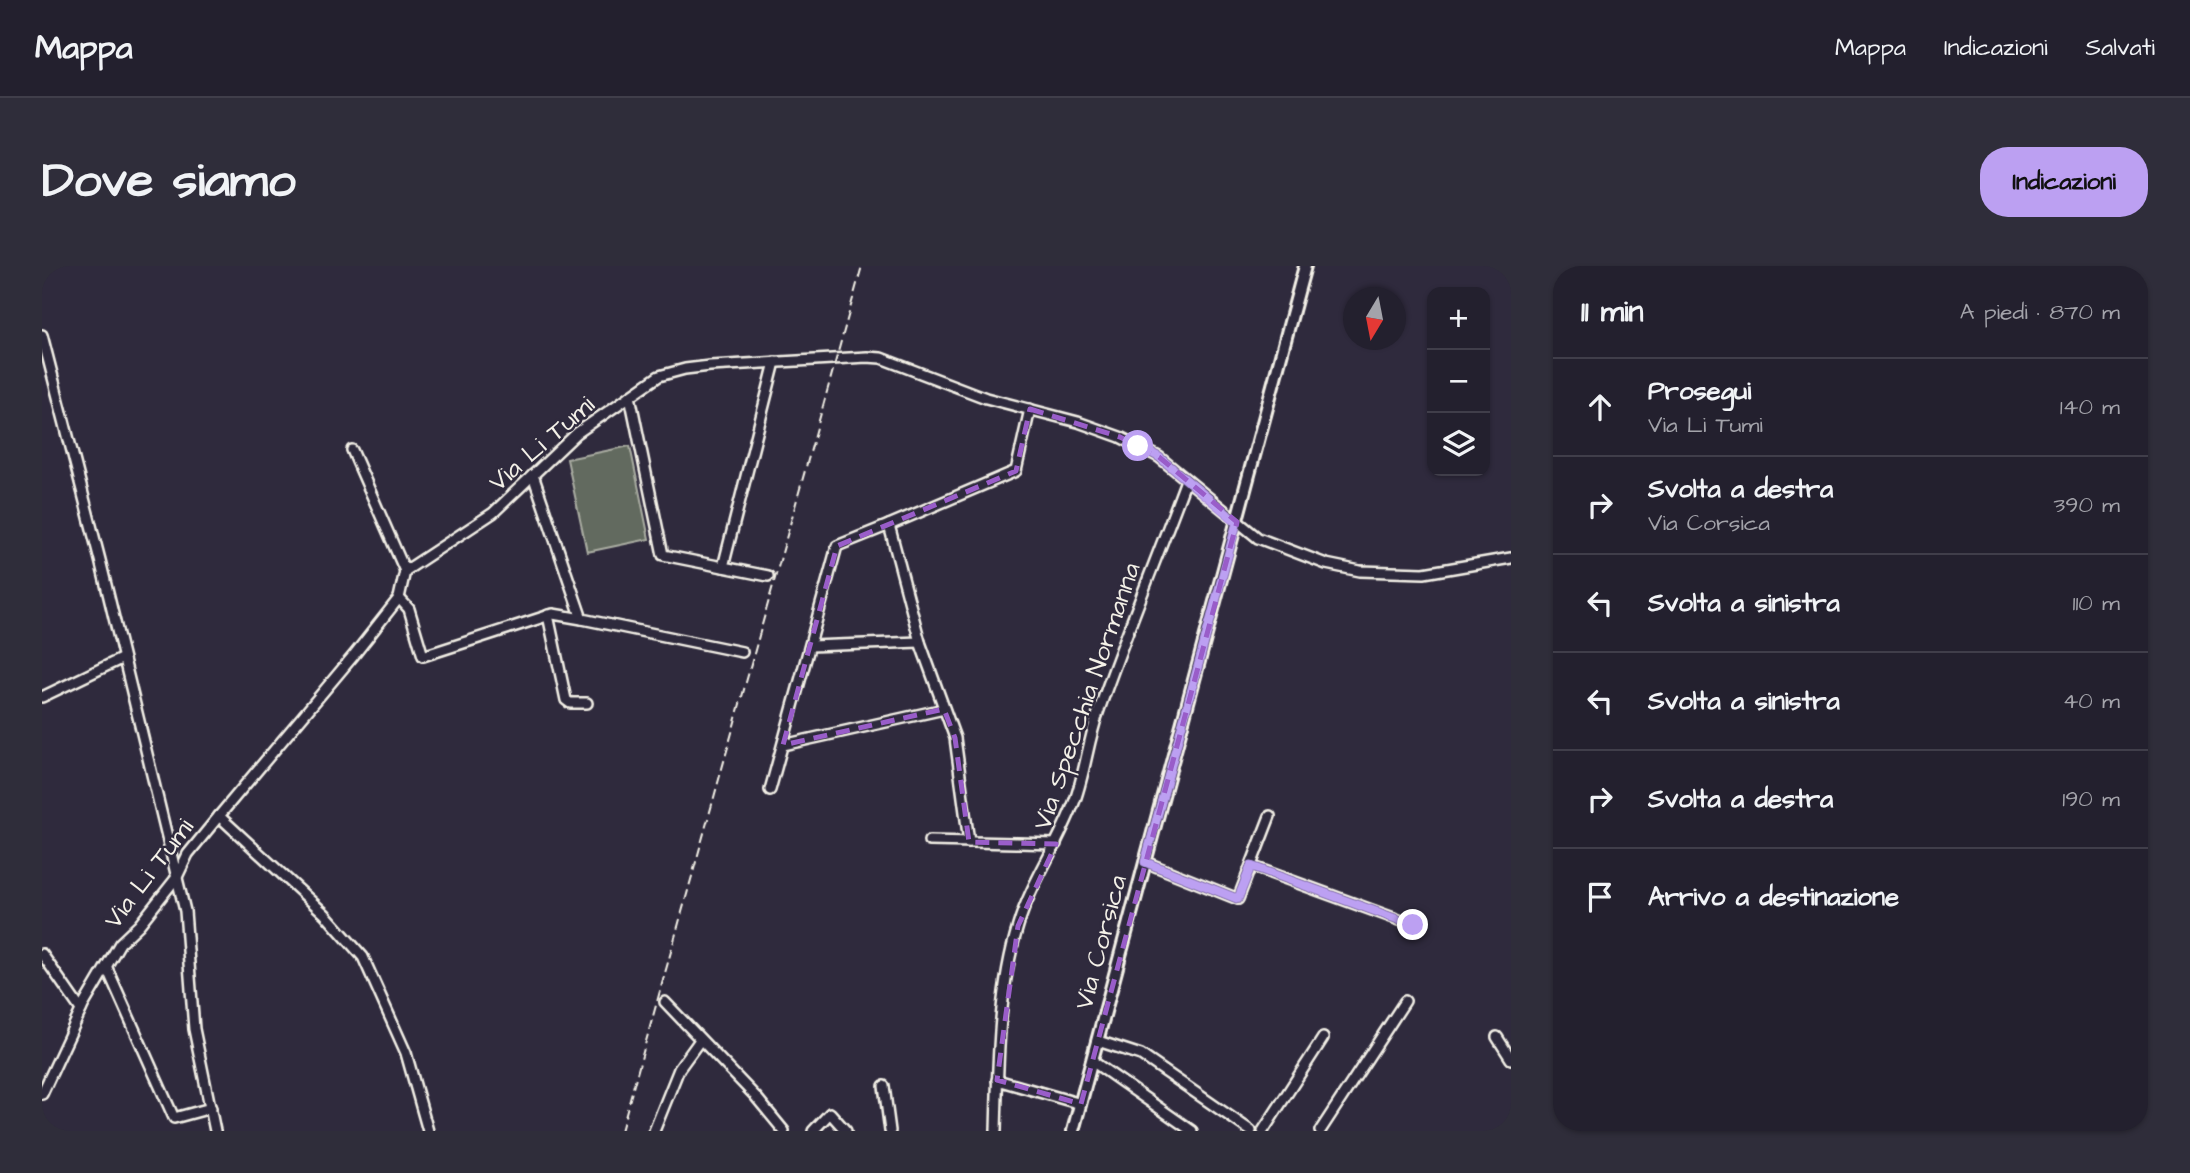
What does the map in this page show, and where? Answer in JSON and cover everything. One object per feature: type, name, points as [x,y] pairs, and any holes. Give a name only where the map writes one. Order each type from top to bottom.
[{"type":"main road","name":"Via Corsica","points":[[1073,1131],[1305,266]]},
{"type":"street","points":[[42,335],[177,877],[184,911],[194,1029],[215,1131]]},
{"type":"street","name":"Via Li Tumi","points":[[42,1094],[81,1010],[120,943],[139,925],[177,877],[188,854],[399,598],[405,571],[493,513],[577,433],[659,376],[685,369],[775,362],[837,358],[881,359],[986,397],[1078,422],[1129,441],[1159,457],[1237,522],[1273,545],[1326,564],[1360,571],[1424,573],[1511,558]]},
{"type":"street","points":[[723,567],[775,362]]},
{"type":"street","points":[[630,396],[663,555],[768,576]]},
{"type":"street","points":[[771,790],[837,546],[1016,471],[1030,409]]},
{"type":"street","points":[[352,450],[405,571]]},
{"type":"street","points":[[533,475],[582,619]]},
{"type":"street","name":"Via Specchia Normanna","points":[[996,1131],[1000,1030],[1017,926],[1075,799],[1097,716],[1186,480]]},
{"type":"street","points":[[889,526],[919,642],[955,738],[970,842]]},
{"type":"street","points":[[399,598],[409,609],[423,656],[548,615],[582,619],[742,652]]},
{"type":"street","points":[[548,615],[566,700],[570,703],[587,703]]},
{"type":"street","points":[[810,646],[919,642]]},
{"type":"street","points":[[42,697],[123,658]]},
{"type":"street","points":[[783,745],[944,709]]},
{"type":"street","points":[[219,816],[324,914],[363,957],[406,1053],[428,1131]]},
{"type":"street","points":[[1145,862],[1238,899],[1270,816]]},
{"type":"street","points":[[929,841],[1056,844]]},
{"type":"street","points":[[1251,866],[1413,925]]},
{"type":"street","points":[[42,954],[81,1010]]},
{"type":"street","points":[[107,968],[174,1118],[211,1108]]},
{"type":"street","points":[[1320,1131],[1405,1001]]},
{"type":"street","points":[[665,1002],[756,1097],[784,1131]]},
{"type":"street","points":[[1497,1037],[1511,1059]]},
{"type":"street","points":[[1263,1131],[1323,1038]]},
{"type":"street","points":[[653,1131],[679,1069],[700,1040]]},
{"type":"street","points":[[1098,1041],[1141,1055],[1251,1131]]},
{"type":"street","points":[[1092,1061],[1192,1131]]},
{"type":"street","points":[[998,1080],[1081,1104]]},
{"type":"street","points":[[884,1087],[890,1131]]},
{"type":"street","points":[[813,1131],[830,1113],[846,1131]]},
{"type":"highlighted area","points":[[1030,409],[1120,437],[1159,457],[1237,522],[1081,1104],[997,1080],[1018,926],[1056,844],[969,842],[955,738],[944,709],[783,745],[837,546],[1016,471]]},
{"type":"shaded area","points":[[630,446],[649,539],[587,552],[567,459]]},
{"type":"railway","points":[[621,1131],[862,266]]},
{"type":"route","points":[[1138,446],[1159,457],[1237,522],[1145,862],[1238,899],[1251,866],[1413,925]]}]
